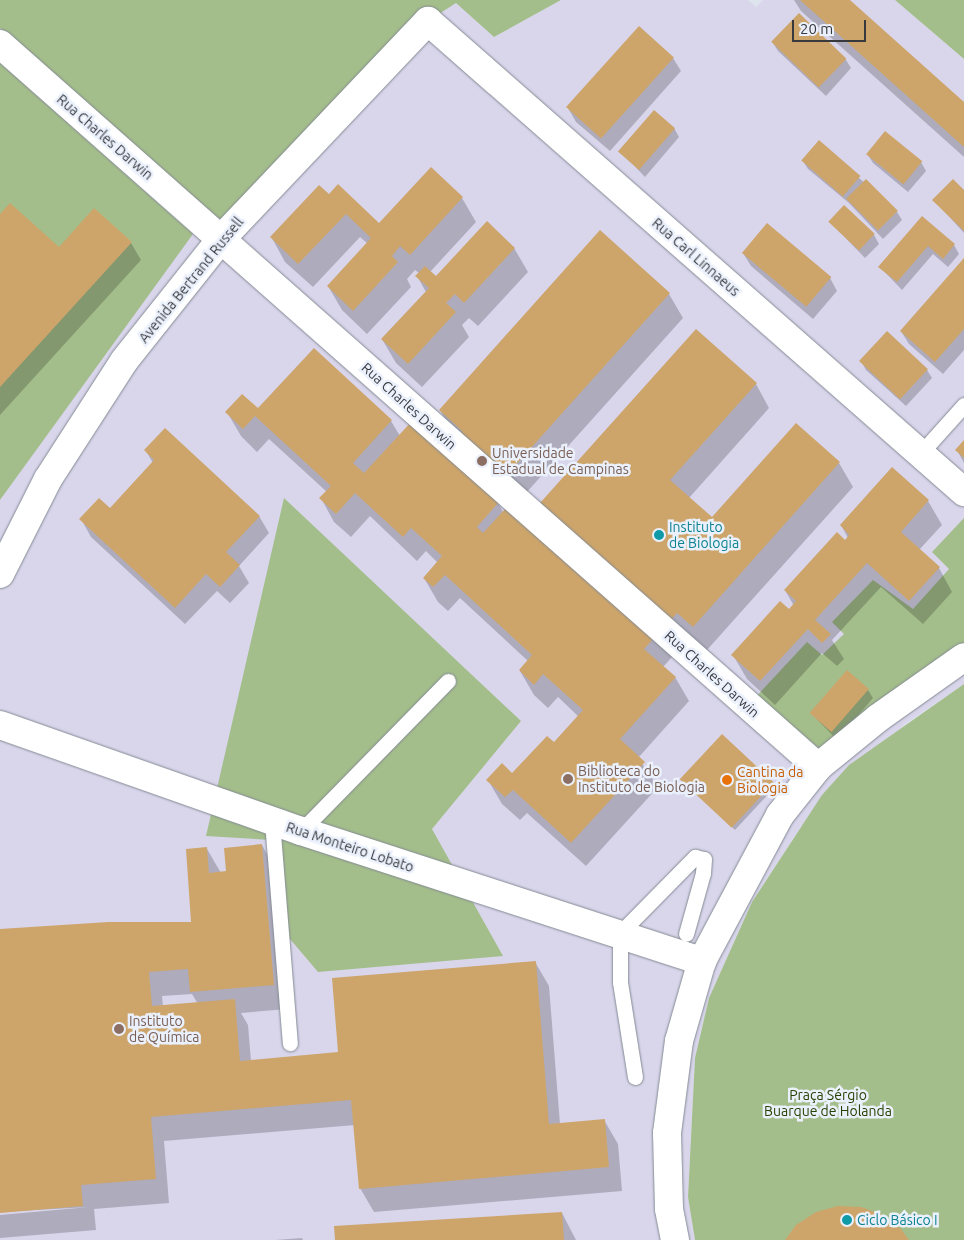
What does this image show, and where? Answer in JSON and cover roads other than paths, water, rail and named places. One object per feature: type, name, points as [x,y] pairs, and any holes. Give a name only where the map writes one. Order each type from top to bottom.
[{"type":"street","name":"Avenida Bertrand Russell","points":[[0,574],[48,478],[104,392],[221,239],[428,21]]},
{"type":"street","name":"Rua Carl Linnaeus","points":[[428,21],[964,492]]},
{"type":"street","name":"Rua Charles Darwin","points":[[0,44],[818,767]]},
{"type":"street","points":[[675,1240],[669,1196],[667,1133],[679,1040],[702,961],[780,815],[818,767],[878,718],[964,657]]},
{"type":"street","name":"Rua Monteiro Lobato","points":[[0,725],[300,831],[702,961]]},
{"type":"lane","points":[[920,454],[964,405]]},
{"type":"lane","points":[[300,831],[448,681]]},
{"type":"lane","points":[[272,821],[290,1043]]},
{"type":"lane","points":[[635,1076],[620,982],[620,933],[695,857],[704,859],[703,873],[686,934]]},
{"type":"place","name":"Universidade Estadual de Campinas","points":[[482,461]]},
{"type":"place","name":"Instituto de Biologia","points":[[659,535]]},
{"type":"place","name":"Biblioteca do Instituto de Biologia","points":[[568,779]]},
{"type":"place","name":"Cantina da Biologia","points":[[727,780]]},
{"type":"place","name":"Instituto de Química","points":[[119,1029]]},
{"type":"place","name":"Ciclo Básico I","points":[[847,1220]]},
{"type":"park label","name":"Praça Sérgio Buarque de Holanda","points":[[828,1104]]}]
